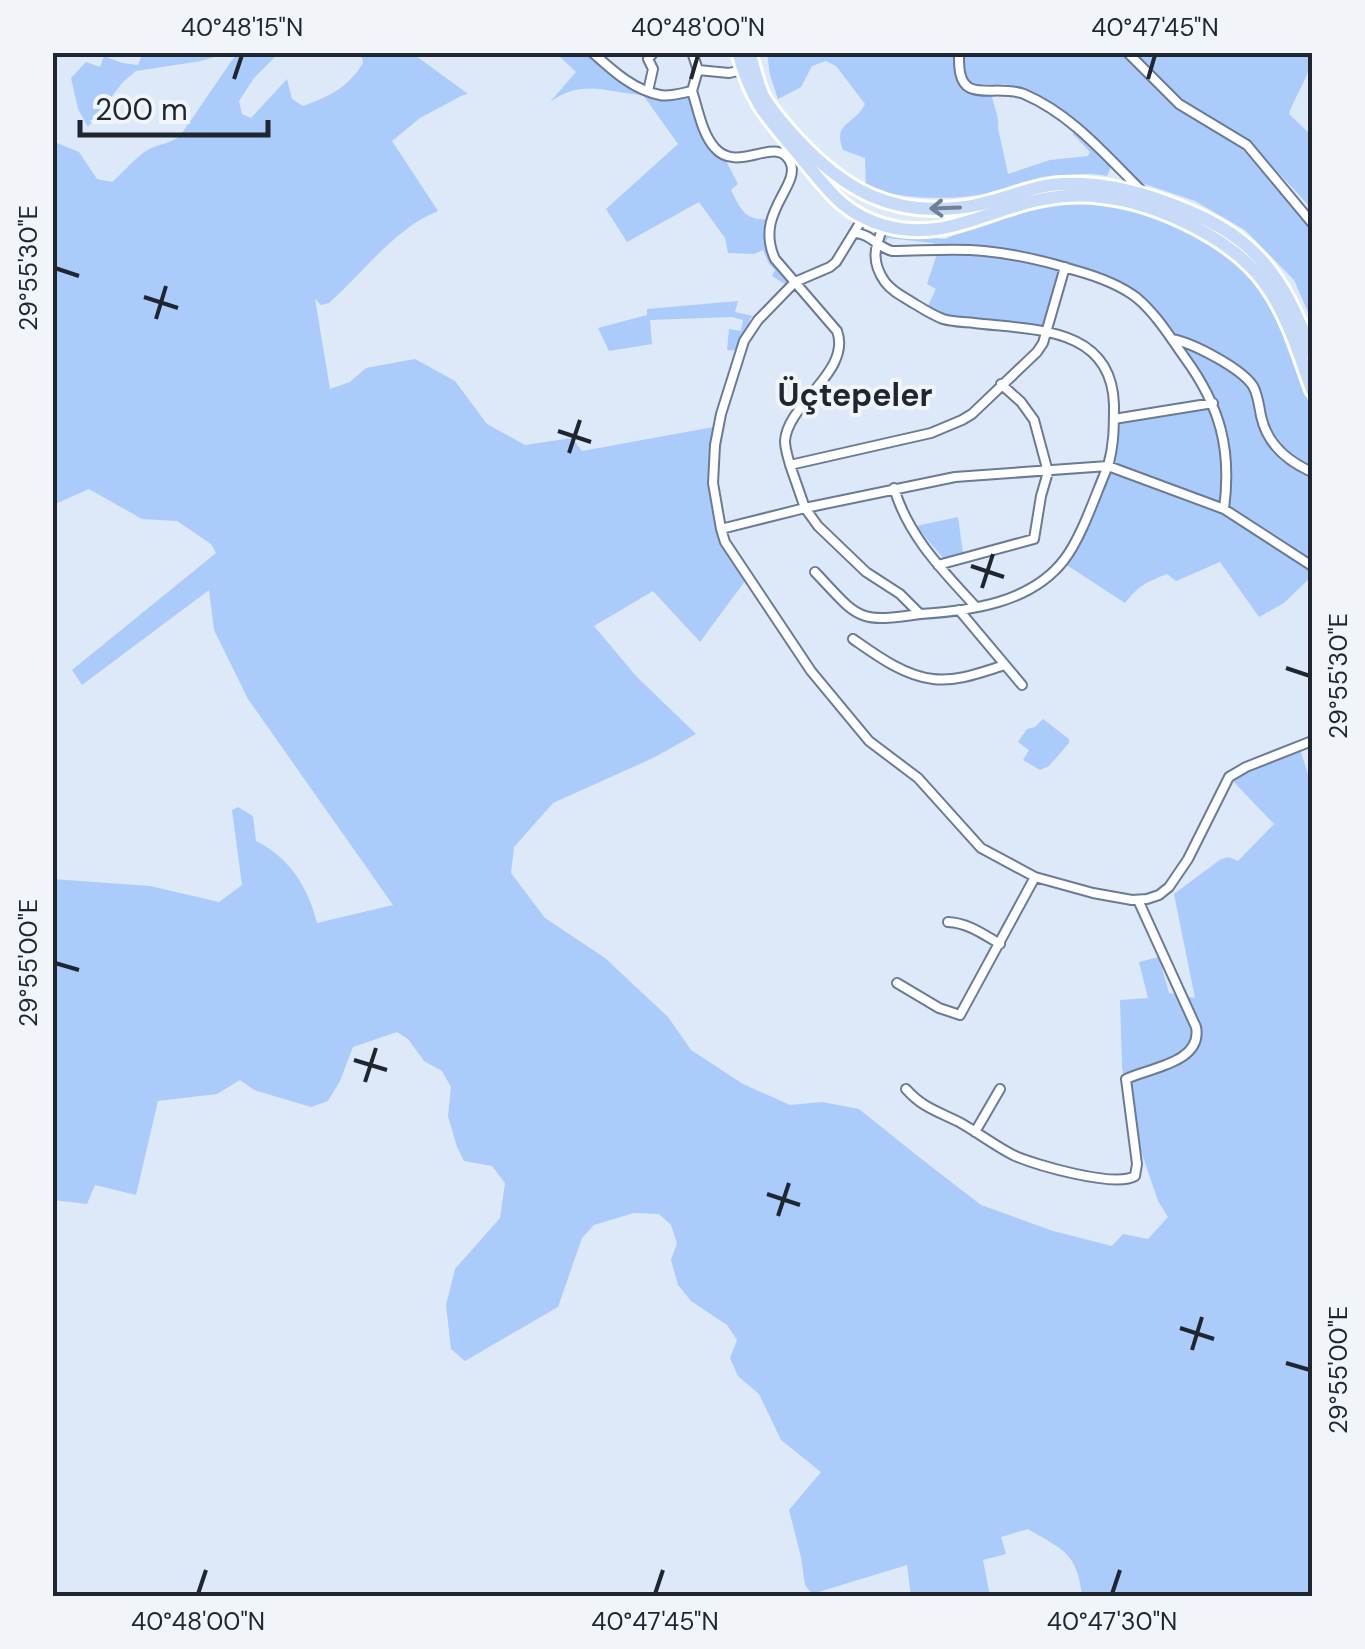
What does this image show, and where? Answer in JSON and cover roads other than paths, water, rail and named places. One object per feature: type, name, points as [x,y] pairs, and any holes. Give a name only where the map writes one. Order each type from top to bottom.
[{"type":"main road","points":[[738,52],[750,93],[793,157],[830,195],[866,219],[884,226],[942,230],[1032,202],[1078,196],[1126,201],[1216,238],[1235,251],[1264,282],[1287,323],[1312,390]]},
{"type":"main road","points":[[749,52],[761,91],[777,118],[828,171],[854,189],[921,209],[951,209],[994,202],[1048,186],[1080,184],[1112,186],[1147,196],[1205,218],[1247,244],[1284,290],[1312,354]]},
{"type":"main road","points":[[866,219],[869,206],[883,200]]},
{"type":"main road","points":[[883,200],[890,217],[884,226]]},
{"type":"street","points":[[592,52],[621,78],[648,91],[664,96],[692,90]]},
{"type":"street","points":[[648,91],[653,73],[648,59],[654,52]]},
{"type":"street","points":[[692,52],[698,70],[692,90],[718,151],[742,158],[776,151],[793,157],[791,175],[775,208],[768,236],[775,259],[840,338],[832,367],[786,436],[790,464],[805,508],[818,526],[866,572],[900,594],[920,614]]},
{"type":"street","points":[[958,52],[960,72],[967,86],[974,90],[1014,91],[1040,102],[1081,130],[1147,196]]},
{"type":"street","points":[[1127,52],[1180,104],[1247,144],[1312,223]]},
{"type":"street","points":[[698,70],[742,70]]},
{"type":"street","points":[[1112,186],[1114,163]]},
{"type":"street","points":[[866,219],[830,268],[795,282],[751,330],[740,351],[718,426],[714,495],[720,529],[732,554],[811,671],[869,741],[918,778],[981,848],[1035,877],[1138,900],[1159,895],[1188,860],[1228,777],[1312,741]]},
{"type":"street","points":[[816,572],[863,617],[883,619],[959,610],[1018,595],[1064,560],[1108,466],[1114,438],[1114,390],[1102,363],[1086,345],[1047,332],[945,320],[934,314],[890,288],[876,268],[874,251],[884,226]]},
{"type":"street","points":[[855,233],[864,234],[892,251],[982,251],[1022,256],[1065,267],[1129,292],[1172,339],[1213,403],[1224,440],[1224,509]]},
{"type":"street","points":[[790,464],[931,433],[972,414],[1036,352],[1047,332],[1065,267]]},
{"type":"street","points":[[1172,339],[1194,345],[1245,377],[1256,392],[1262,422],[1272,443],[1292,462],[1312,472]]},
{"type":"street","points":[[938,565],[1034,539],[1048,472],[1034,420],[1022,402],[1001,384]]},
{"type":"street","points":[[1114,419],[1213,403]]},
{"type":"street","points":[[720,529],[894,488],[981,474],[1108,466],[1224,509],[1312,566]]},
{"type":"street","points":[[894,488],[914,534],[976,607]]},
{"type":"street","points":[[959,610],[1022,685]]},
{"type":"street","points":[[853,639],[896,666],[932,679],[956,678],[1005,665]]},
{"type":"street","points":[[897,983],[939,1008],[960,1015],[1035,877]]},
{"type":"street","points":[[906,1089],[926,1108],[1018,1157],[1085,1176],[1124,1181],[1134,1176],[1126,1079],[1183,1056],[1198,1037],[1138,900]]},
{"type":"street","points":[[948,922],[970,927],[1000,944]]},
{"type":"street","points":[[974,1132],[1000,1088]]},
{"type":"district","name":"Üçtepeler","points":[[855,395]]}]
